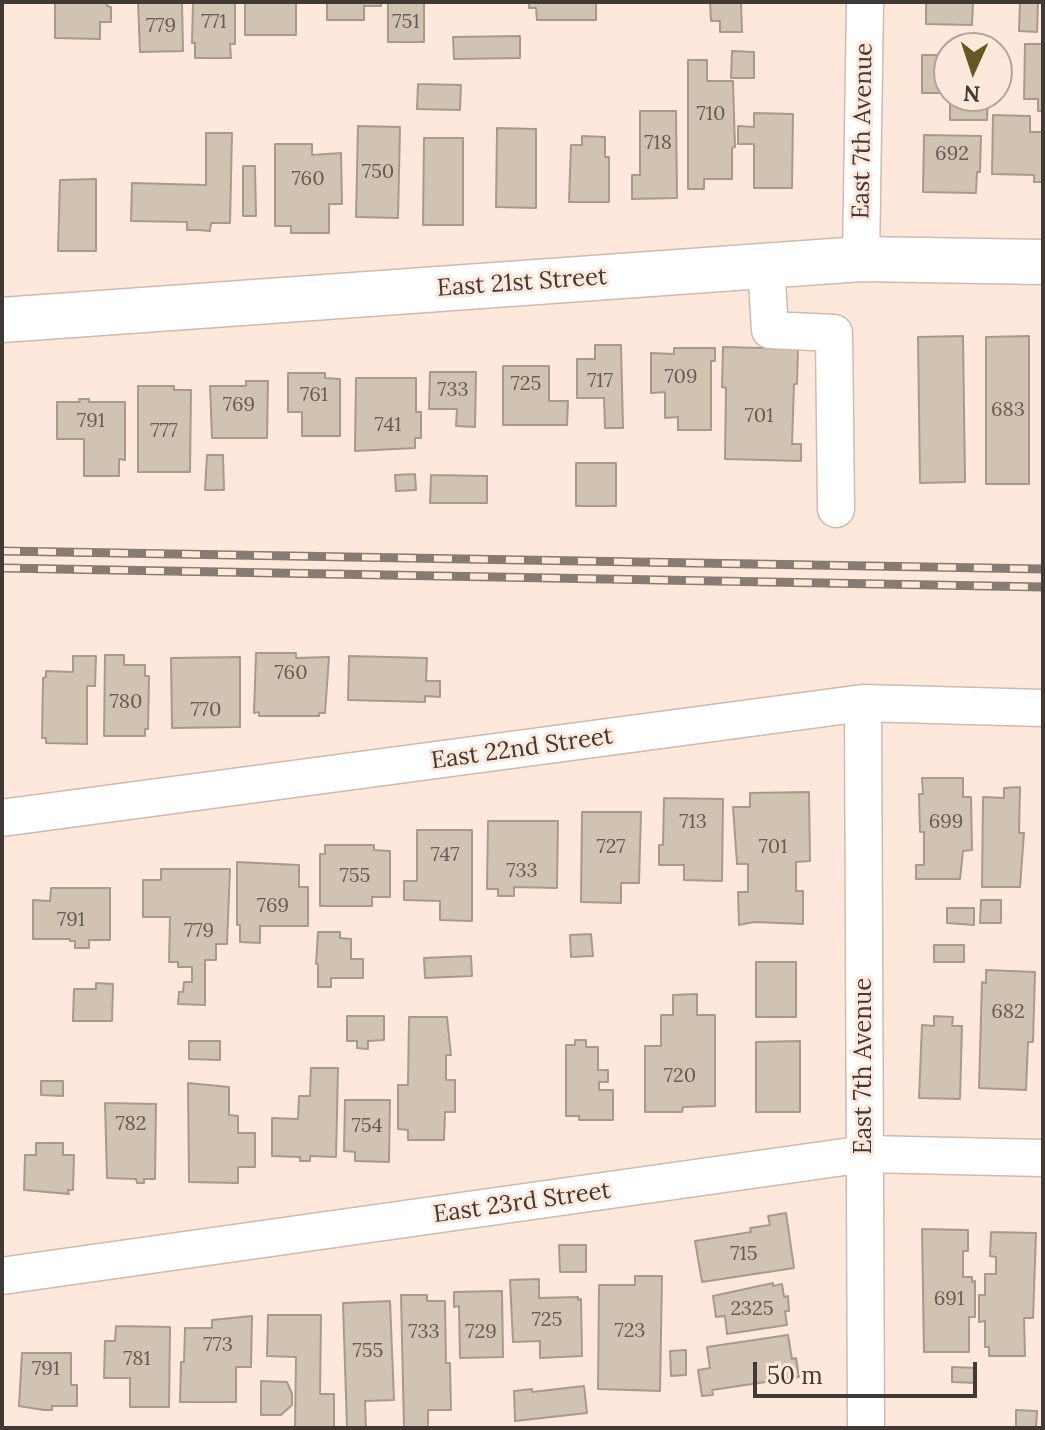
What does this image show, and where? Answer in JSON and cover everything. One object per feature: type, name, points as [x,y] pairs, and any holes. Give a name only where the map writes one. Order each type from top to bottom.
[{"type":"main road","name":"East 21st Street","points":[[2,320],[861,259],[1043,262]]},
{"type":"street","name":"East 7th Avenue","points":[[861,259],[865,2]]},
{"type":"street","points":[[766,266],[770,330],[834,333],[836,509]]},
{"type":"street","name":"East 7th Avenue","points":[[863,703],[866,1428]]},
{"type":"street","name":"East 22nd Street","points":[[2,818],[863,703],[1043,708]]},
{"type":"street","name":"East 23rd Street","points":[[2,1276],[865,1154],[1043,1158]]},
{"type":"building","points":[[55,2],[107,2],[107,6],[111,7],[111,22],[100,22],[100,39],[55,38]]},
{"type":"building","points":[[138,2],[182,2],[183,51],[140,52]]},
{"type":"building","points":[[193,2],[235,2],[235,44],[230,44],[231,58],[195,58],[195,43],[192,43]]},
{"type":"building","points":[[245,2],[296,2],[296,35],[245,35]]},
{"type":"building","points":[[327,2],[381,2],[381,6],[364,6],[364,20],[327,20]]},
{"type":"building","points":[[388,2],[424,2],[424,42],[388,42]]},
{"type":"building","points":[[529,2],[596,2],[596,20],[537,20],[536,8],[529,8]]},
{"type":"building","points":[[710,2],[741,2],[742,32],[720,32],[720,21],[711,21]]},
{"type":"building","points":[[926,2],[973,2],[972,25],[926,24]]},
{"type":"building","points":[[1020,2],[1038,2],[1037,32],[1019,31]]},
{"type":"building","points":[[520,36],[520,58],[454,59],[453,37]]},
{"type":"building","points":[[1025,44],[1043,44],[1043,111],[1038,111],[1038,99],[1024,99]]},
{"type":"building","points":[[732,51],[754,52],[754,78],[731,78]]},
{"type":"building","points":[[922,55],[933,55],[933,93],[922,93]]},
{"type":"building","points":[[688,60],[707,60],[707,81],[733,81],[735,147],[732,148],[732,179],[704,179],[704,189],[688,189]]},
{"type":"building","points":[[418,84],[461,85],[460,110],[417,109]]},
{"type":"building","points":[[640,111],[676,111],[677,198],[632,199],[632,175],[640,175]]},
{"type":"building","points":[[950,112],[987,112],[987,120],[950,120]]},
{"type":"building","points":[[754,113],[793,114],[792,188],[754,188],[754,144],[738,144],[738,126],[754,127]]},
{"type":"building","points":[[993,115],[1030,116],[1030,132],[1043,132],[1043,182],[1034,182],[1034,175],[992,174]]},
{"type":"building","points":[[358,126],[400,127],[398,218],[356,217]]},
{"type":"building","points":[[497,128],[536,129],[536,208],[496,207]]},
{"type":"building","points":[[206,133],[232,133],[230,223],[211,223],[210,231],[187,230],[187,222],[131,221],[132,183],[206,185]]},
{"type":"building","points":[[924,135],[981,136],[976,193],[923,192]]},
{"type":"building","points":[[582,136],[605,137],[605,157],[609,157],[609,202],[569,202],[571,145],[582,145]]},
{"type":"building","points":[[424,138],[463,138],[463,225],[423,225]]},
{"type":"building","points":[[275,144],[312,144],[312,155],[341,153],[342,204],[329,204],[329,233],[291,233],[291,226],[275,226]]},
{"type":"building","points":[[243,166],[255,166],[256,216],[243,216]]},
{"type":"building","points":[[96,179],[96,251],[58,251],[60,180]]},
{"type":"building","points":[[963,336],[965,482],[920,483],[918,337]]},
{"type":"building","points":[[1029,336],[1029,484],[986,484],[986,337]]},
{"type":"building","points":[[595,345],[621,345],[623,428],[605,428],[604,398],[577,398],[577,359],[595,359]]},
{"type":"building","points":[[723,347],[798,349],[792,444],[801,444],[801,461],[725,459]]},
{"type":"building","points":[[674,348],[715,348],[715,361],[711,361],[711,430],[678,430],[678,417],[665,418],[665,392],[651,393],[651,353],[674,354]]},
{"type":"building","points":[[503,366],[549,366],[549,401],[568,401],[567,425],[503,425]]},
{"type":"building","points":[[430,372],[476,372],[475,427],[456,426],[457,409],[429,409]]},
{"type":"building","points":[[288,373],[325,373],[325,378],[340,379],[340,436],[302,436],[302,412],[288,412]]},
{"type":"building","points":[[356,378],[416,378],[416,412],[421,412],[421,438],[415,438],[415,448],[355,451]]},
{"type":"building","points":[[246,381],[268,381],[267,438],[212,438],[210,386],[246,386]]},
{"type":"building","points":[[138,386],[174,386],[174,390],[191,390],[190,472],[138,472]]},
{"type":"building","points":[[79,399],[125,402],[125,460],[119,459],[119,476],[84,476],[84,439],[57,439],[57,402],[80,402]]},
{"type":"building","points":[[207,455],[223,455],[224,490],[205,490]]},
{"type":"building","points":[[576,463],[616,463],[616,506],[576,506]]},
{"type":"building","points":[[415,474],[416,490],[396,491],[395,475]]},
{"type":"building","points":[[431,475],[487,476],[487,503],[430,503]]},
{"type":"building","points":[[256,653],[296,653],[296,658],[329,657],[325,713],[319,713],[319,716],[259,716],[259,712],[254,713]]},
{"type":"building","points":[[105,655],[124,655],[124,665],[145,665],[145,676],[149,676],[148,729],[145,729],[145,736],[104,736]]},
{"type":"building","points":[[73,656],[96,656],[95,686],[87,686],[87,744],[46,743],[46,738],[42,738],[43,678],[46,671],[73,672]]},
{"type":"building","points":[[349,656],[427,658],[426,681],[440,681],[440,697],[425,696],[425,702],[348,700]]},
{"type":"building","points":[[240,657],[240,727],[172,728],[171,658]]},
{"type":"building","points":[[922,778],[963,778],[963,797],[971,797],[972,850],[963,851],[960,879],[916,879],[916,865],[924,865],[919,794],[923,794]]},
{"type":"building","points":[[1020,787],[1019,833],[1024,833],[1020,887],[982,887],[983,797],[1004,798],[1004,788]]},
{"type":"building","points":[[809,792],[810,861],[796,862],[796,891],[803,891],[803,924],[754,922],[739,925],[738,892],[748,892],[748,864],[737,864],[733,807],[750,807],[750,793]]},
{"type":"building","points":[[664,798],[723,799],[722,881],[684,880],[684,865],[659,865],[659,845],[663,845]]},
{"type":"building","points":[[582,812],[641,812],[639,883],[621,883],[621,903],[581,902]]},
{"type":"building","points":[[488,821],[558,821],[557,888],[514,887],[514,896],[498,896],[498,889],[487,889]]},
{"type":"building","points":[[417,830],[472,830],[472,921],[440,920],[440,901],[404,900],[404,881],[417,881]]},
{"type":"building","points":[[325,845],[374,845],[374,850],[390,851],[390,897],[372,897],[372,906],[320,906],[320,854],[325,854]]},
{"type":"building","points":[[237,862],[299,865],[299,887],[308,887],[308,926],[260,926],[260,943],[240,942]]},
{"type":"building","points":[[161,869],[230,869],[227,944],[216,944],[216,960],[205,960],[205,1005],[178,1004],[184,982],[192,982],[192,967],[178,967],[178,962],[169,962],[170,917],[143,917],[143,880],[161,880]]},
{"type":"building","points":[[51,888],[110,888],[110,940],[89,940],[89,948],[75,948],[75,941],[70,939],[33,939],[33,900],[50,901]]},
{"type":"building","points":[[981,900],[1001,900],[1001,923],[980,923]]},
{"type":"building","points":[[947,908],[974,908],[974,925],[947,923]]},
{"type":"building","points":[[318,932],[340,932],[340,938],[351,939],[351,959],[363,959],[363,978],[331,978],[331,987],[318,987]]},
{"type":"building","points":[[591,934],[593,956],[571,957],[570,935]]},
{"type":"building","points":[[934,945],[964,945],[964,962],[934,962]]},
{"type":"building","points":[[471,956],[472,976],[425,978],[424,958]]},
{"type":"building","points":[[756,962],[796,962],[796,1017],[756,1017]]},
{"type":"building","points":[[986,970],[1035,972],[1033,1042],[1028,1042],[1026,1090],[979,1088],[982,982],[986,983]]},
{"type":"building","points":[[96,983],[113,984],[112,1021],[73,1021],[74,989],[96,989]]},
{"type":"building","points":[[697,994],[697,1015],[715,1015],[715,1106],[683,1107],[682,1112],[645,1112],[645,1046],[661,1046],[661,1015],[673,1015],[673,995]]},
{"type":"building","points":[[347,1016],[384,1016],[384,1040],[368,1041],[368,1049],[357,1048],[357,1041],[347,1041]]},
{"type":"building","points":[[934,1016],[953,1017],[952,1026],[962,1026],[960,1099],[919,1098],[922,1025],[934,1026]]},
{"type":"building","points":[[409,1017],[447,1017],[451,1055],[446,1055],[446,1080],[455,1080],[455,1112],[445,1112],[444,1140],[408,1140],[408,1130],[398,1129],[398,1085],[408,1085]]},
{"type":"building","points":[[575,1040],[586,1040],[586,1047],[598,1047],[598,1070],[608,1070],[608,1082],[599,1082],[599,1090],[613,1090],[613,1120],[579,1120],[579,1116],[566,1116],[566,1045],[575,1045]]},
{"type":"building","points":[[189,1041],[220,1041],[220,1060],[189,1059]]},
{"type":"building","points":[[800,1041],[800,1112],[756,1112],[756,1042]]},
{"type":"building","points":[[311,1068],[338,1068],[336,1157],[310,1156],[310,1161],[300,1161],[300,1157],[272,1156],[272,1118],[298,1119],[299,1096],[310,1096]]},
{"type":"building","points":[[41,1081],[63,1081],[63,1096],[41,1095]]},
{"type":"building","points":[[188,1083],[229,1087],[229,1115],[238,1116],[238,1133],[255,1133],[255,1167],[238,1167],[238,1183],[189,1182]]},
{"type":"building","points":[[345,1100],[390,1100],[389,1162],[355,1161],[355,1152],[344,1151]]},
{"type":"building","points":[[105,1103],[156,1104],[155,1179],[137,1183],[136,1179],[107,1178]]},
{"type":"building","points":[[36,1143],[63,1143],[63,1155],[74,1155],[73,1190],[68,1190],[69,1194],[24,1190],[25,1155],[36,1155]]},
{"type":"building","points":[[786,1213],[794,1268],[702,1282],[695,1241],[751,1232],[750,1228],[770,1225],[768,1216]]},
{"type":"building","points":[[922,1229],[968,1230],[968,1251],[963,1251],[963,1277],[972,1277],[972,1282],[975,1281],[975,1317],[969,1317],[969,1352],[924,1352]]},
{"type":"building","points":[[991,1232],[1036,1233],[1033,1318],[1024,1318],[1025,1356],[989,1356],[989,1347],[985,1347],[985,1321],[979,1322],[979,1295],[985,1295],[985,1274],[996,1274],[996,1257],[990,1256]]},
{"type":"building","points":[[559,1245],[586,1245],[586,1272],[560,1272]]},
{"type":"building","points":[[635,1276],[662,1276],[660,1391],[598,1389],[599,1285],[635,1285]]},
{"type":"building","points":[[539,1279],[539,1298],[581,1299],[582,1356],[540,1358],[540,1341],[513,1342],[510,1280]]},
{"type":"building","points":[[773,1283],[773,1286],[782,1284],[784,1297],[788,1296],[789,1311],[785,1311],[787,1325],[727,1334],[725,1316],[716,1317],[713,1296]]},
{"type":"building","points":[[502,1291],[503,1357],[460,1358],[459,1306],[454,1307],[454,1292]]},
{"type":"building","points":[[401,1295],[427,1295],[427,1301],[445,1301],[446,1363],[450,1363],[451,1410],[428,1410],[428,1428],[404,1428]]},
{"type":"building","points":[[390,1301],[394,1400],[365,1401],[366,1428],[347,1428],[343,1303]]},
{"type":"building","points":[[268,1315],[321,1315],[320,1394],[334,1394],[334,1428],[295,1428],[296,1357],[267,1356]]},
{"type":"building","points":[[252,1316],[251,1367],[236,1367],[236,1402],[180,1402],[185,1328],[212,1328],[212,1320]]},
{"type":"building","points":[[116,1326],[170,1327],[169,1407],[130,1407],[130,1378],[104,1378],[105,1341],[115,1341]]},
{"type":"building","points":[[788,1335],[799,1377],[712,1390],[713,1395],[702,1396],[698,1370],[710,1368],[707,1347]]},
{"type":"building","points":[[686,1350],[686,1375],[671,1376],[670,1351]]},
{"type":"building","points":[[22,1353],[71,1353],[71,1385],[77,1385],[77,1406],[52,1406],[52,1410],[44,1410],[19,1406]]},
{"type":"building","points":[[952,1367],[976,1368],[976,1383],[952,1382]]},
{"type":"building","points":[[261,1381],[287,1382],[292,1405],[281,1415],[261,1415]]},
{"type":"building","points":[[584,1386],[587,1413],[515,1421],[514,1391]]},
{"type":"building","points":[[1016,1410],[1037,1411],[1036,1428],[1016,1428]]},
{"type":"railway","points":[[2,551],[1043,569]]},
{"type":"railway","points":[[2,568],[1043,587]]}]
